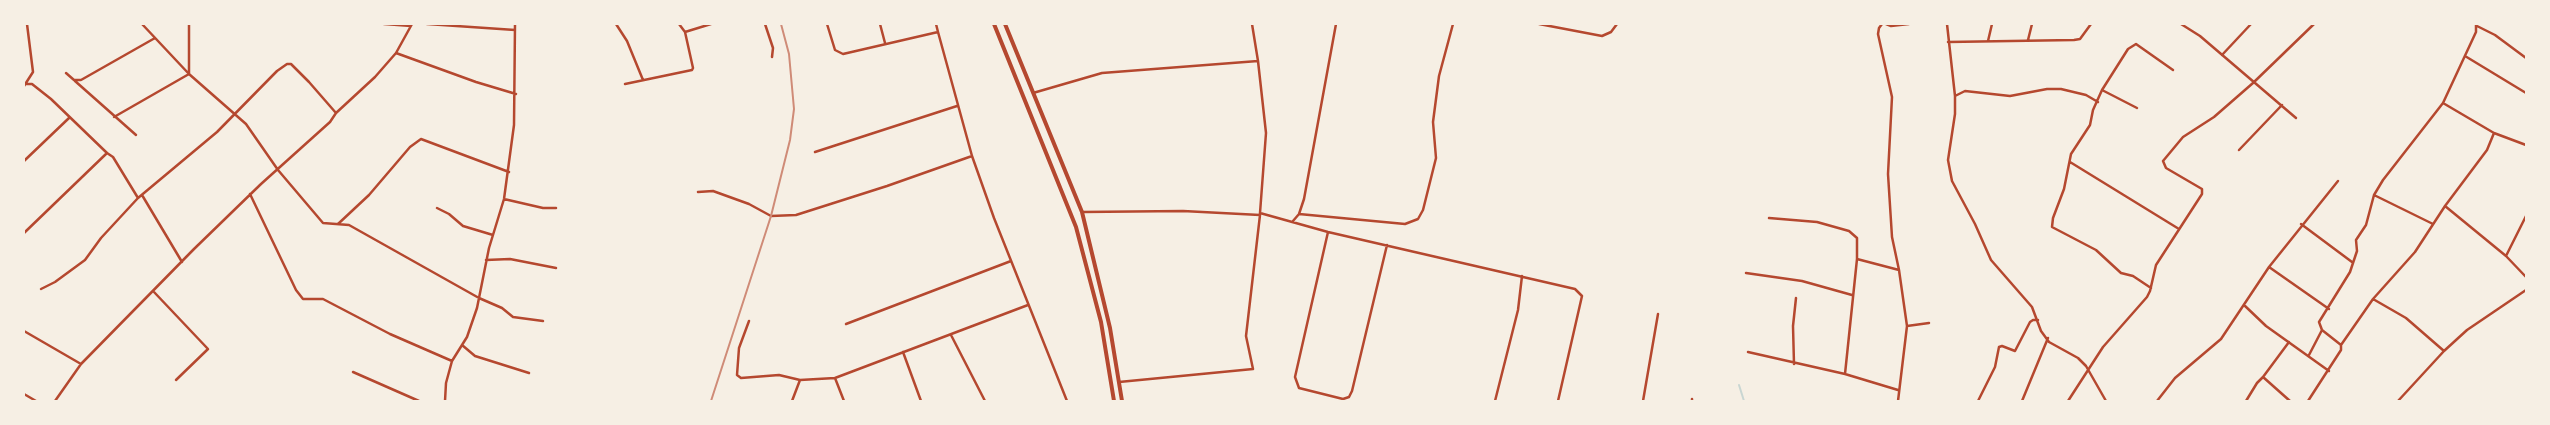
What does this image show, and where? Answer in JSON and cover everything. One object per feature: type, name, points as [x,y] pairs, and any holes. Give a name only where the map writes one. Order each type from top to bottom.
[{"type":"main road","points":[[994,24],[1076,227],[1101,322],[1114,401]]},
{"type":"main road","points":[[1005,24],[1082,212],[1110,328],[1122,401]]},
{"type":"street","points":[[25,85],[33,72],[26,24]]},
{"type":"street","points":[[142,24],[189,74],[246,124],[278,170],[323,223],[349,224],[479,298],[502,308],[513,317],[543,321]]},
{"type":"street","points":[[189,24],[189,74]]},
{"type":"street","points":[[55,401],[81,364],[250,194],[330,122],[336,113],[358,94],[396,53],[412,25],[384,24]]},
{"type":"street","points":[[427,24],[515,30]]},
{"type":"street","points":[[445,401],[446,383],[452,361],[474,319],[486,260],[504,199],[509,172],[516,94],[513,83],[515,24]]},
{"type":"street","points":[[616,24],[628,41],[643,80]]},
{"type":"street","points":[[625,84],[689,72],[693,68],[685,32],[679,24]]},
{"type":"street","points":[[685,32],[711,24]]},
{"type":"street","points":[[765,24],[773,48],[772,57]]},
{"type":"street","points":[[826,24],[835,50],[843,54],[938,32]]},
{"type":"street","points":[[880,24],[885,44]]},
{"type":"street","points":[[936,24],[972,156],[1028,305],[1067,401]]},
{"type":"street","points":[[1119,382],[1254,369],[1246,336],[1260,214],[1266,133],[1252,24]]},
{"type":"street","points":[[1293,221],[1299,214],[1319,121],[1336,24]]},
{"type":"street","points":[[1299,214],[1405,224],[1418,219],[1423,210],[1436,158],[1433,122],[1440,76],[1453,24]]},
{"type":"street","points":[[1538,24],[1602,36],[1611,32],[1617,24]]},
{"type":"street","points":[[1898,401],[1908,326],[1892,237],[1888,174],[1892,97],[1878,28],[1886,24],[1910,24]]},
{"type":"street","points":[[1947,24],[1955,96],[1955,114],[1948,160],[1952,181],[1975,224],[1991,260],[2026,298],[2039,320],[2041,332],[2054,346],[2078,358],[2089,370],[2106,401]]},
{"type":"street","points":[[1988,41],[1992,24]]},
{"type":"street","points":[[2028,40],[2032,24]]},
{"type":"street","points":[[1948,42],[2080,39],[2091,24]]},
{"type":"street","points":[[2182,24],[2222,55],[2296,118]]},
{"type":"street","points":[[2222,55],[2251,24]]},
{"type":"street","points":[[2068,401],[2103,347],[2147,297],[2156,265],[2192,214],[2203,191],[2193,182],[2166,168],[2163,161],[2184,136],[2214,117],[2253,83],[2314,24]]},
{"type":"street","points":[[2341,345],[2322,330],[2319,322],[2329,309],[2350,272],[2357,251],[2356,240],[2366,225],[2374,195],[2383,180],[2444,103],[2465,56],[2476,25],[2495,35],[2526,58]]},
{"type":"street","points":[[74,80],[85,78],[155,38]]},
{"type":"street","points":[[2151,288],[2133,276],[2121,273],[2096,250],[2052,227],[2071,154],[2090,125],[2093,110],[2102,90],[2132,45],[2136,44],[2173,70]]},
{"type":"street","points":[[396,53],[476,82],[516,94]]},
{"type":"street","points":[[2465,56],[2526,93]]},
{"type":"street","points":[[1033,93],[1102,73],[1258,62]]},
{"type":"street","points":[[41,289],[55,282],[86,260],[101,238],[138,198],[217,132],[277,71],[291,64],[336,113]]},
{"type":"street","points":[[66,73],[136,135]]},
{"type":"street","points":[[114,117],[189,74]]},
{"type":"street","points":[[25,85],[32,84],[38,88],[113,157],[138,198]]},
{"type":"street","points":[[1955,96],[1966,91],[2010,96],[2047,89],[2061,89],[2086,95],[2098,102]]},
{"type":"street","points":[[2102,90],[2137,108]]},
{"type":"street","points":[[2444,103],[2494,133],[2526,145]]},
{"type":"street","points":[[2238,150],[2282,105]]},
{"type":"street","points":[[815,152],[957,106]]},
{"type":"street","points":[[24,161],[69,118]]},
{"type":"street","points":[[2308,401],[2329,371],[2341,350],[2341,345],[2373,299],[2415,252],[2445,206],[2487,150],[2494,133]]},
{"type":"street","points":[[336,225],[369,195],[410,147],[421,139],[509,172]]},
{"type":"street","points":[[24,233],[107,153]]},
{"type":"street","points":[[698,192],[713,191],[749,204],[771,216],[796,215],[972,156]]},
{"type":"street","points":[[2070,162],[2179,230]]},
{"type":"street","points":[[2157,401],[2175,378],[2221,339],[2269,266],[2338,180]]},
{"type":"street","points":[[250,194],[296,290],[303,299],[323,299],[384,331],[452,361]]},
{"type":"street","points":[[142,195],[182,262]]},
{"type":"street","points":[[2374,195],[2433,224]]},
{"type":"street","points":[[504,199],[531,206],[556,208]]},
{"type":"street","points":[[2445,206],[2506,256],[2526,277]]},
{"type":"street","points":[[437,208],[449,214],[462,226],[493,235]]},
{"type":"street","points":[[1082,212],[1183,211],[1260,214],[1293,221],[1328,232],[1575,289],[1582,296],[1558,401]]},
{"type":"street","points":[[2506,256],[2526,216]]},
{"type":"street","points":[[1769,218],[1817,222],[1849,230],[1857,238],[1857,259],[1845,374]]},
{"type":"street","points":[[2301,224],[2352,262]]},
{"type":"street","points":[[1328,232],[1295,377],[1299,388],[1343,399],[1349,399],[1387,245]]},
{"type":"street","points":[[486,260],[510,259],[556,268]]},
{"type":"street","points":[[1857,259],[1899,270]]},
{"type":"street","points":[[846,324],[1011,261]]},
{"type":"street","points":[[2269,266],[2329,309]]},
{"type":"street","points":[[1746,273],[1802,281],[1852,295]]},
{"type":"street","points":[[1495,401],[1518,310],[1522,276]]},
{"type":"street","points":[[2398,401],[2444,351],[2481,320],[2526,290]]},
{"type":"street","points":[[154,292],[208,349],[176,380]]},
{"type":"street","points":[[1794,364],[1793,326],[1796,298]]},
{"type":"street","points":[[2373,299],[2406,318],[2444,351]]},
{"type":"street","points":[[749,321],[739,348],[737,375],[741,378],[779,374],[800,380],[835,378],[1028,305]]},
{"type":"street","points":[[2244,305],[2266,326],[2329,371]]},
{"type":"street","points":[[1643,401],[1658,314]]},
{"type":"street","points":[[1978,401],[1995,367],[1999,347],[2002,346],[2015,351],[2030,322],[2039,320]]},
{"type":"street","points":[[1908,326],[1929,323]]},
{"type":"street","points":[[2309,355],[2322,330]]},
{"type":"street","points":[[24,331],[81,364]]},
{"type":"street","points":[[951,335],[985,401]]},
{"type":"street","points":[[2022,401],[2048,338]]},
{"type":"street","points":[[2246,401],[2249,394],[2264,377],[2289,342]]},
{"type":"street","points":[[462,344],[475,356],[529,373]]},
{"type":"street","points":[[903,352],[921,401]]},
{"type":"street","points":[[1748,352],[1794,364],[1845,374],[1898,390]]},
{"type":"street","points":[[353,372],[419,401]]},
{"type":"street","points":[[2264,377],[2290,401]]},
{"type":"street","points":[[835,378],[844,401]]},
{"type":"street","points":[[792,401],[800,380]]},
{"type":"street","points":[[24,394],[36,401]]},
{"type":"waterway","points":[[1739,385],[1744,401]]},
{"type":"railway","points":[[711,401],[771,216],[790,140],[794,109],[789,54],[781,24]]}]
